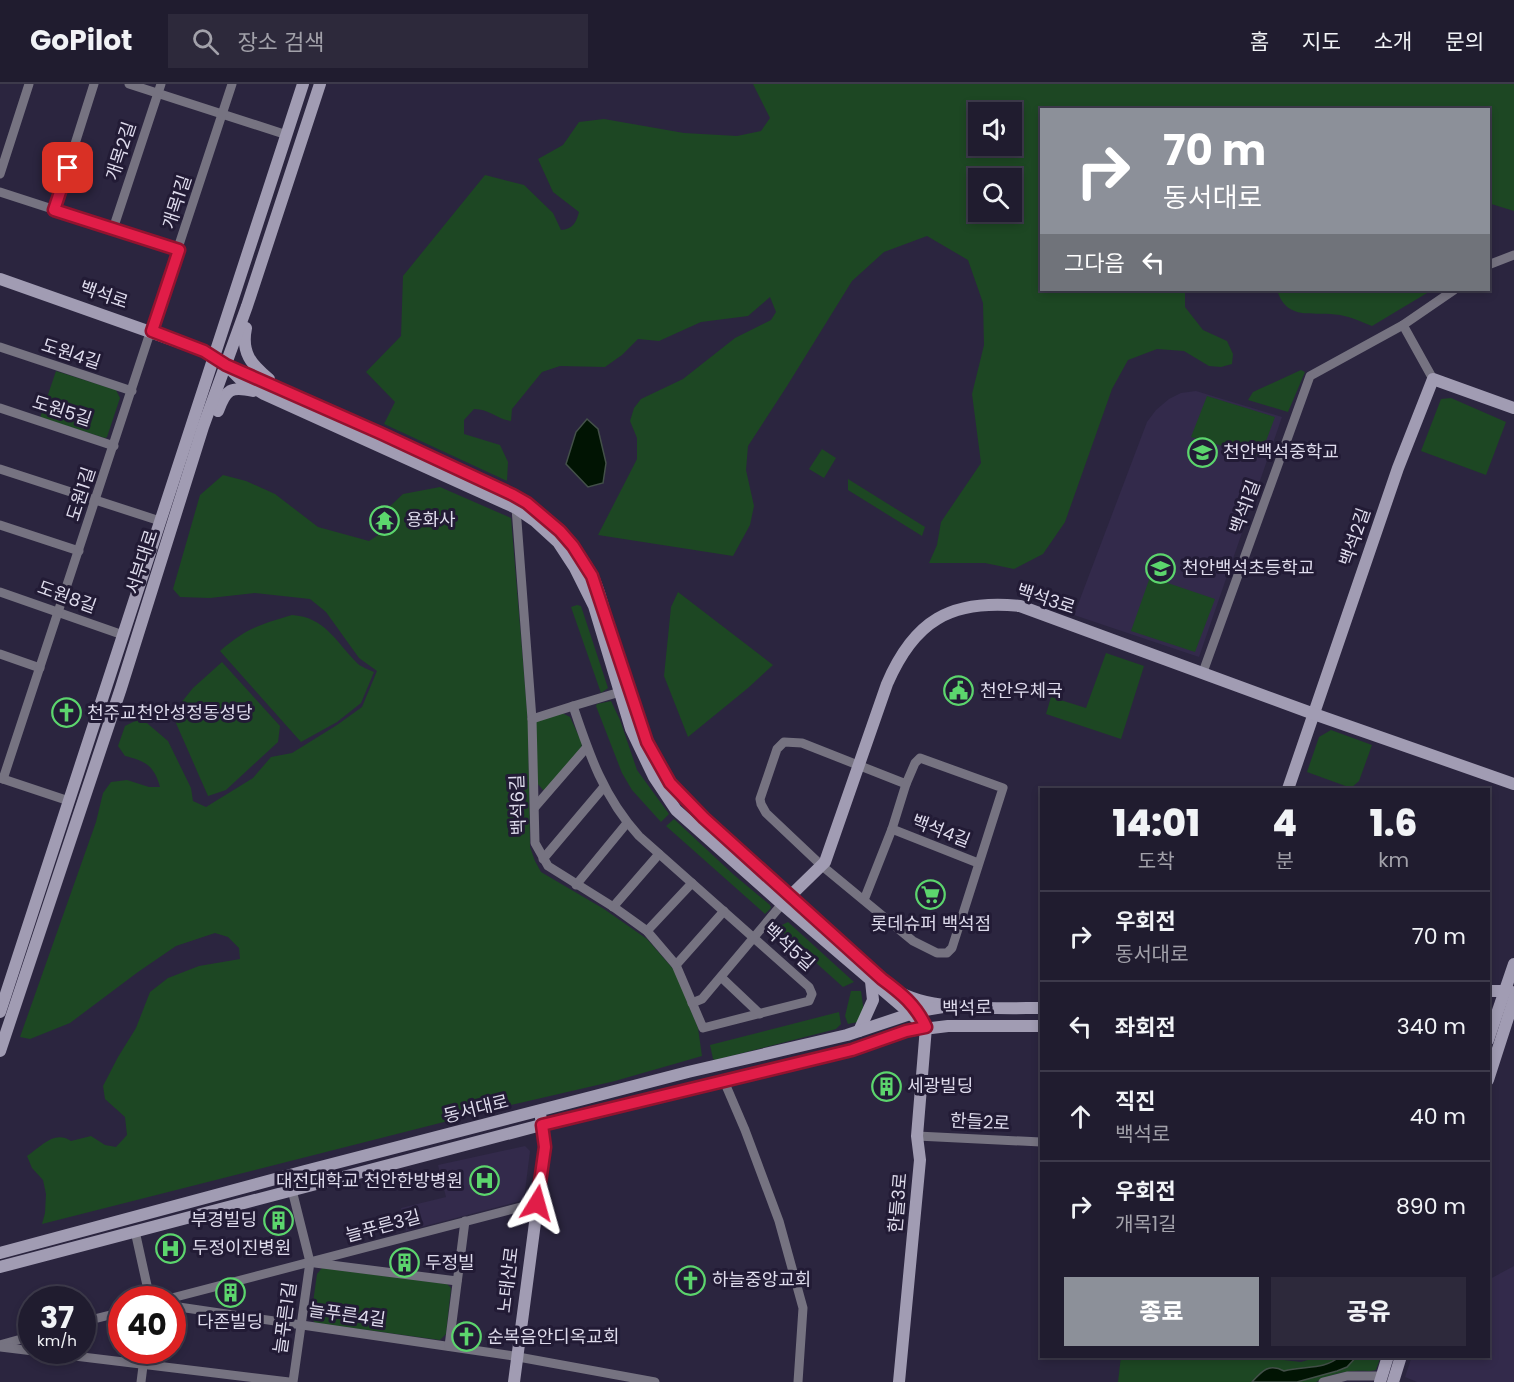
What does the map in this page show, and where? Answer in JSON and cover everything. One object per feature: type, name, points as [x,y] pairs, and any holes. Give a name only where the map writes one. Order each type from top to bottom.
[{"type":"main road","name":"서부대로","points":[[0,1012],[303,84]]},
{"type":"main road","name":"서부대로","points":[[0,1051],[121,688],[203,427],[247,306],[320,84]]},
{"type":"main road","name":"백석로","points":[[0,279],[152,331],[214,356],[241,380],[264,394],[516,508],[535,521],[558,542],[575,568],[594,606],[631,729],[654,777],[676,810],[900,993],[918,1000],[962,1006],[1040,1008]]},
{"type":"main road","points":[[247,306],[243,341],[247,354],[255,367],[281,389]]},
{"type":"main road","name":"백석로","points":[[226,365],[527,503],[560,531],[573,546],[592,576],[647,742],[661,769],[683,798],[871,981],[915,1013],[926,1027],[1040,1026]]},
{"type":"main road","points":[[1433,379],[1514,408]]},
{"type":"main road","name":"백석2길","points":[[1288,788],[1398,468],[1433,379]]},
{"type":"main road","points":[[203,427],[217,414],[222,399],[232,390],[238,388],[264,394]]},
{"type":"main road","name":"백석3로","points":[[787,900],[825,862],[887,684],[908,644],[923,628],[937,619],[963,608],[988,604],[1020,606],[1314,714],[1514,784]]},
{"type":"main road","points":[[1490,1073],[1514,964]]},
{"type":"main road","points":[[859,1031],[873,1000],[871,981]]},
{"type":"main road","points":[[900,993],[915,1013]]},
{"type":"main road","points":[[1490,993],[1506,1002]]},
{"type":"main road","points":[[1490,1036],[1506,1002]]},
{"type":"main road","name":"동서대로","points":[[0,1253],[160,1209],[688,1072],[859,1031],[915,1013],[962,1006]]},
{"type":"main road","name":"동서대로","points":[[0,1267],[542,1125],[852,1050],[906,1031],[926,1027]]},
{"type":"main road","name":"한들3로","points":[[899,1382],[920,1160],[916,1136],[926,1027]]},
{"type":"main road","points":[[1496,1053],[1514,1031]]},
{"type":"main road","name":"노태산로","points":[[514,1382],[545,1147],[540,1111]]},
{"type":"main road","points":[[1385,1380],[1388,1358]]},
{"type":"main road","points":[[1385,1380],[1400,1358]]},
{"type":"street","points":[[0,174],[29,84]]},
{"type":"street","points":[[54,210],[94,84]]},
{"type":"street","points":[[129,84],[159,89],[222,115],[287,135]]},
{"type":"street","name":"개목1길","points":[[152,331],[232,84]]},
{"type":"street","name":"개목2길","points":[[113,229],[159,89]]},
{"type":"street","points":[[0,192],[179,250]]},
{"type":"street","points":[[1490,264],[1514,255]]},
{"type":"street","name":"백석1길","points":[[1203,672],[1310,376],[1403,325],[1453,291]]},
{"type":"street","points":[[1403,325],[1433,379]]},
{"type":"street","name":"도원1길","points":[[2,778],[152,331]]},
{"type":"street","name":"도원4길","points":[[0,347],[132,392]]},
{"type":"street","name":"도원5길","points":[[0,408],[114,446]]},
{"type":"street","points":[[0,469],[160,521]]},
{"type":"street","name":"백석6길","points":[[516,508],[532,719],[535,843],[543,860]]},
{"type":"street","points":[[0,525],[79,551]]},
{"type":"street","name":"도원8길","points":[[0,592],[123,635]]},
{"type":"street","points":[[0,654],[40,668]]},
{"type":"street","points":[[532,719],[620,692]]},
{"type":"street","name":"백석5길","points":[[573,706],[603,788],[627,823],[809,987],[812,994],[809,1001],[703,1028],[692,1003]]},
{"type":"street","points":[[864,900],[892,830],[906,784],[915,763],[920,758],[1003,788],[952,948],[947,953],[937,953],[920,945],[864,900],[821,865],[766,813],[760,804],[760,799],[777,749],[784,742],[802,743],[906,784]]},
{"type":"street","points":[[535,807],[587,747]]},
{"type":"street","points":[[2,778],[69,801]]},
{"type":"street","points":[[603,788],[543,860],[548,866],[613,906],[647,931],[676,965],[692,1003]]},
{"type":"street","points":[[576,885],[627,823]]},
{"type":"street","name":"백석4길","points":[[892,830],[978,863]]},
{"type":"street","points":[[613,906],[659,854]]},
{"type":"street","points":[[647,931],[692,883]]},
{"type":"street","name":"백석3로","points":[[692,1003],[702,999],[787,900]]},
{"type":"street","points":[[676,965],[724,911]]},
{"type":"street","points":[[720,977],[760,1014]]},
{"type":"street","points":[[724,1081],[779,1221],[803,1308],[798,1382]]},
{"type":"street","name":"한들2로","points":[[916,1136],[1040,1142]]},
{"type":"street","name":"늘푸른1길","points":[[143,1364],[291,1382],[310,1262],[292,1190]]},
{"type":"street","name":"늘푸른3길","points":[[186,1294],[537,1203]]},
{"type":"street","points":[[449,1346],[465,1221]]},
{"type":"street","points":[[135,1231],[147,1286]]},
{"type":"street","name":"늘푸른3길","points":[[310,1262],[457,1281]]},
{"type":"street","name":"늘푸른4길","points":[[186,1308],[517,1357]]},
{"type":"street","points":[[0,1346],[18,1340]]},
{"type":"street","name":"늘푸른1길","points":[[0,1346],[108,1360]]},
{"type":"street","points":[[517,1357],[655,1382]]},
{"type":"street","points":[[141,1382],[143,1364]]},
{"type":"street","points":[[1323,1382],[1347,1376],[1385,1380]]},
{"type":"shaded area","points":[[1196,391],[1282,417],[1199,657],[1074,615],[1147,422],[1169,399],[1181,393]]},
{"type":"shaded area","points":[[587,419],[598,429],[606,463],[603,483],[588,487],[566,464],[576,432]]},
{"type":"shaded area","name":"대전대학교 천안한방병원","points":[[525,1146],[530,1151],[524,1200],[406,1231],[401,1208],[446,1197],[438,1165]]},
{"type":"shaded area","points":[[1514,1266],[1514,1382],[1417,1382],[1405,1377],[1411,1358],[1490,1358],[1490,1279]]},
{"type":"shaded area","points":[[1338,1358],[1355,1358],[1347,1367],[1297,1382],[1252,1382],[1266,1369],[1274,1368],[1284,1371],[1321,1366]]},
{"type":"green space","points":[[753,84],[1514,84],[1514,211],[1490,204],[1490,108],[1040,108],[1040,291],[1185,291],[1185,307],[1203,330],[1227,341],[1233,354],[1232,364],[1221,367],[1209,366],[1184,351],[1157,349],[1128,360],[1112,389],[1065,522],[1043,554],[1014,569],[985,563],[929,563],[937,545],[941,522],[981,463],[972,394],[984,345],[983,303],[968,260],[927,236],[884,252],[852,281],[748,446],[746,470],[754,506],[750,525],[733,556],[598,535],[637,459],[637,438],[630,421],[634,408],[641,399],[683,379],[735,338],[771,320],[776,312],[770,297],[748,316],[701,322],[659,341],[638,339],[622,355],[605,367],[560,366],[542,372],[512,409],[511,421],[474,409],[464,420],[464,434],[500,445],[508,462],[507,481],[384,424],[395,402],[366,372],[401,336],[403,276],[485,175],[524,185],[553,213],[561,230],[573,225],[579,212],[553,192],[538,159],[563,145],[579,122],[604,119],[684,133],[737,136],[761,131],[770,118]]},
{"type":"green space","points":[[1278,291],[1430,291],[1372,326],[1340,315],[1295,311],[1282,300]]},
{"type":"green space","points":[[1301,370],[1305,372],[1288,412],[1248,400],[1253,392]]},
{"type":"green space","points":[[56,371],[116,390],[120,398],[107,437],[40,418]]},
{"type":"green space","points":[[1207,396],[1275,417],[1260,457],[1191,437]]},
{"type":"green space","points":[[1451,398],[1506,422],[1486,475],[1421,451],[1441,399]]},
{"type":"green space","points":[[822,449],[836,458],[824,478],[809,469]]},
{"type":"green space","points":[[223,475],[246,481],[275,494],[318,527],[369,541],[386,530],[387,509],[403,494],[440,487],[511,518],[528,722],[530,847],[541,872],[604,909],[647,939],[675,971],[698,1028],[702,1056],[615,1081],[511,1105],[42,1224],[46,1194],[43,1180],[32,1168],[27,1156],[48,1141],[59,1137],[71,1141],[91,1136],[105,1145],[116,1147],[127,1135],[125,1117],[105,1099],[103,1086],[136,1028],[150,992],[168,978],[199,966],[240,959],[239,948],[228,937],[215,933],[176,946],[70,1023],[30,1039],[20,1037],[96,822],[103,793],[111,782],[127,780],[149,787],[160,787],[155,774],[148,765],[125,756],[118,746],[125,726],[141,718],[168,741],[191,788],[193,801],[206,807],[253,778],[271,757],[292,753],[362,707],[377,671],[359,658],[326,612],[310,599],[255,593],[210,598],[180,597],[173,589],[200,495]]},
{"type":"green space","points":[[848,479],[925,527],[922,536],[848,490]]},
{"type":"green space","points":[[1150,577],[1215,599],[1195,652],[1131,631]]},
{"type":"green space","points":[[678,592],[773,665],[688,737],[664,676],[671,607]]},
{"type":"green space","points":[[581,606],[608,688],[601,693],[571,607]]},
{"type":"green space","points":[[292,615],[313,620],[322,626],[357,663],[374,672],[361,703],[337,722],[301,742],[220,651],[254,628]]},
{"type":"green space","points":[[1106,653],[1144,666],[1121,739],[1046,714],[1051,697],[1086,708]]},
{"type":"green space","points":[[222,662],[280,726],[278,742],[226,790],[208,796],[172,714],[193,688]]},
{"type":"green space","points":[[611,701],[637,770],[669,814],[661,822],[632,790],[622,773],[596,706]]},
{"type":"green space","points":[[560,712],[570,717],[582,743],[581,749],[544,791],[536,782],[536,722]]},
{"type":"green space","points":[[1331,730],[1372,745],[1359,781],[1351,788],[1307,772],[1319,737]]},
{"type":"green space","points":[[674,819],[771,908],[765,914],[666,826]]},
{"type":"green space","points":[[788,922],[854,982],[843,987],[785,935],[780,926]]},
{"type":"green space","points":[[851,991],[861,991],[864,1013],[858,1022],[848,1024],[845,1016]]},
{"type":"green space","points":[[839,1012],[841,1024],[836,1029],[713,1059],[710,1045]]},
{"type":"green space","points":[[322,1268],[447,1284],[451,1288],[446,1334],[440,1340],[315,1323],[311,1317],[317,1274]]},
{"type":"green space","points":[[1121,1358],[1264,1358],[1301,1362],[1314,1358],[1380,1358],[1376,1370],[1345,1372],[1316,1382],[1118,1382]]},
{"type":"place","name":"천안백석중학교","points":[[1202,452]]},
{"type":"place","name":"용화사","points":[[385,520]]},
{"type":"place","name":"천안백석초등학교","points":[[1161,568]]},
{"type":"place","name":"천안우체국","points":[[959,691]]},
{"type":"place","name":"천주교천안성정동성당","points":[[66,713]]},
{"type":"place","name":"롯데슈퍼 백석점","points":[[931,895]]},
{"type":"place","name":"세광빌딩","points":[[886,1086]]},
{"type":"place","name":"대전대학교 천안한방병원","points":[[484,1181]]},
{"type":"place","name":"부경빌딩","points":[[278,1220]]},
{"type":"place","name":"두정이진병원","points":[[171,1248]]},
{"type":"place","name":"두정빌","points":[[404,1263]]},
{"type":"place","name":"하늘중앙교회","points":[[691,1280]]},
{"type":"place","name":"다존빌딩","points":[[230,1293]]},
{"type":"place","name":"순복음안디옥교회","points":[[466,1337]]},
{"type":"route","points":[[68,168],[54,210],[179,250],[152,331],[204,351],[226,365],[513,495],[543,515],[560,531],[573,546],[592,576],[647,742],[670,783],[704,818],[919,1011],[926,1027],[906,1031],[852,1050],[542,1125],[545,1147],[537,1203]]}]
